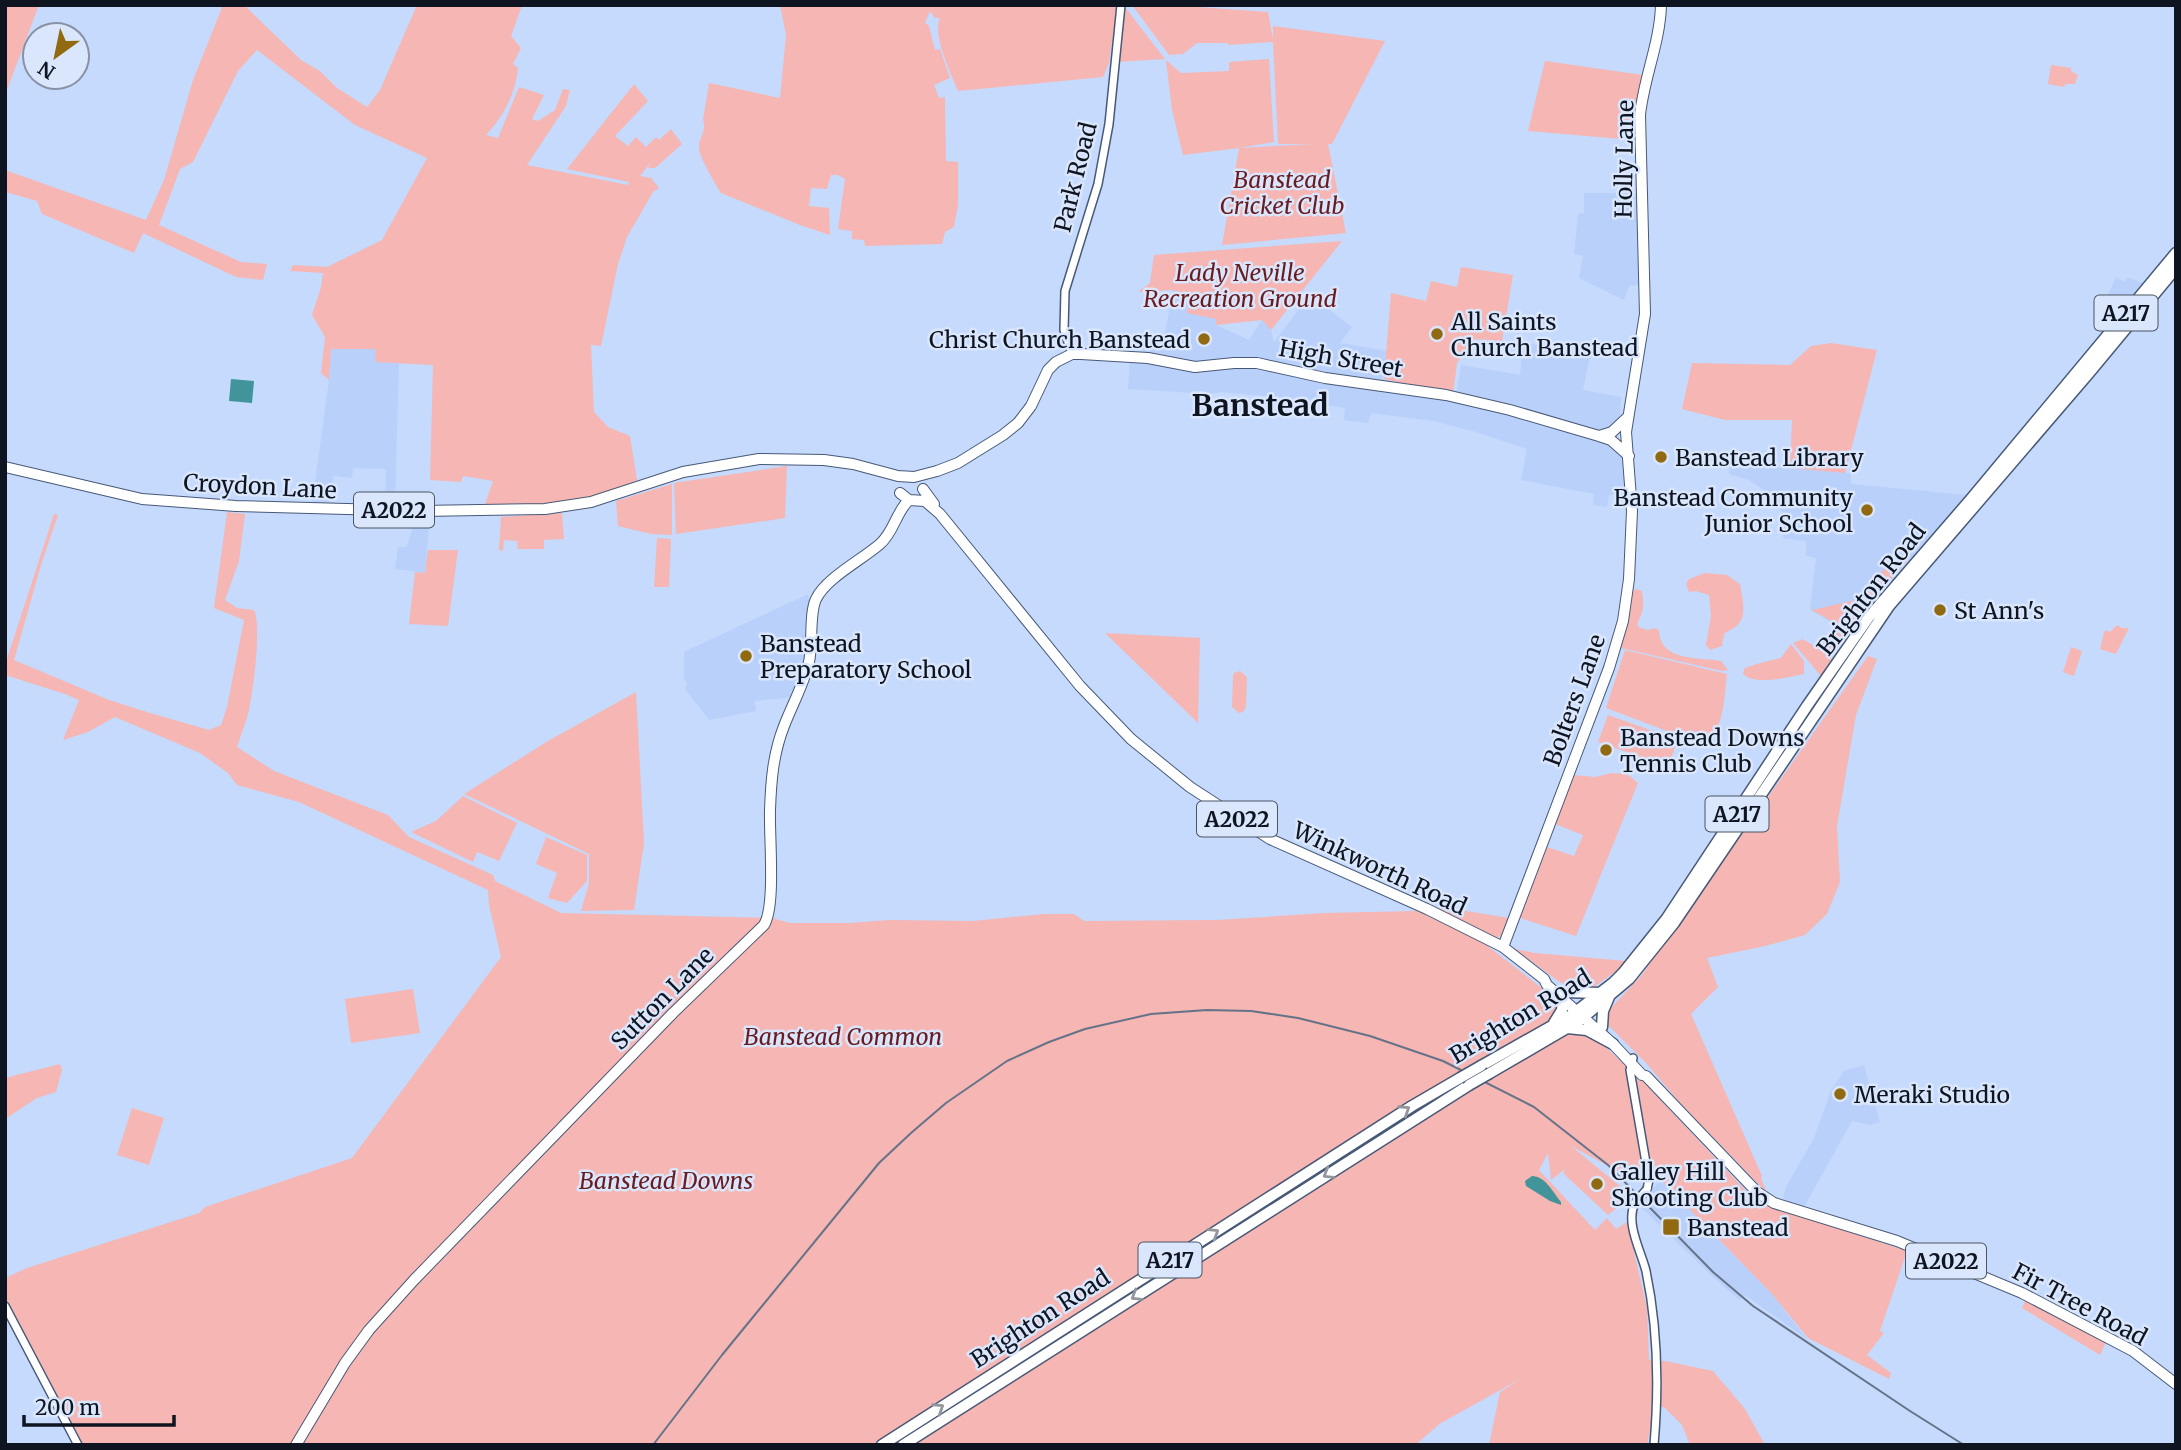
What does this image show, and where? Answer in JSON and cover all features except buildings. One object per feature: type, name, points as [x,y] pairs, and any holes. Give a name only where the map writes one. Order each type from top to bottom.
[{"type":"highway","name":"Brighton Road","points":[[1630,971],[1869,617],[2176,253]]},
{"type":"highway","name":"Brighton Road","points":[[1485,1069],[1567,1028],[1630,971],[1674,923],[1889,606],[2176,268]]},
{"type":"highway","points":[[2070,378],[2079,377],[2113,337],[2135,317]]},
{"type":"highway","points":[[1553,1025],[1562,1010],[1563,995],[1606,994],[1602,1027]]},
{"type":"highway","name":"Brighton Road","points":[[903,1445],[1553,1025],[1582,1013]]},
{"type":"highway","points":[[1567,1028],[1587,1030],[1613,1044]]},
{"type":"highway","name":"Brighton Road","points":[[882,1445],[1412,1106],[1464,1082]]},
{"type":"main road","name":"Holly Lane","points":[[1619,436],[1629,416],[1645,314],[1640,115],[1641,102],[1658,42],[1661,5]]},
{"type":"main road","name":"High Street","points":[[1072,354],[1148,358],[1195,367],[1257,363],[1325,378],[1446,395],[1599,436],[1619,436]]},
{"type":"main road","points":[[898,516],[903,480],[958,463],[1018,423],[1031,406],[1048,370],[1056,362],[1072,354]]},
{"type":"main road","name":"Bolters Lane","points":[[1503,947],[1618,642],[1629,579],[1632,512],[1629,456],[1619,436]]},
{"type":"main road","name":"Croydon Lane","points":[[5,467],[142,499],[236,506],[471,511],[545,509],[591,502],[683,472],[759,459],[824,460],[911,477]]},
{"type":"main road","points":[[900,490],[913,500],[920,496],[928,476],[937,471]]},
{"type":"main road","name":"Croydon Lane","points":[[886,474],[900,490]]},
{"type":"main road","points":[[911,477],[920,480],[923,487]]},
{"type":"main road","name":"Winkworth Road","points":[[923,487],[940,514],[1080,686],[1131,738],[1190,787],[1270,839],[1427,909],[1503,947],[1544,979]]},
{"type":"main road","name":"Winkworth Road","points":[[913,500],[925,501],[940,514]]},
{"type":"main road","name":"Sutton Lane","points":[[296,1445],[345,1363],[387,1310],[673,1013],[764,925],[769,916],[771,901],[769,837],[773,763],[783,728],[807,670],[816,597],[858,559],[881,544],[898,516],[913,500]]},
{"type":"main road","name":"Fir Tree Road","points":[[1544,979],[1646,1072],[1646,1076],[1748,1184],[1765,1198],[1896,1241],[2022,1293],[2133,1352],[2176,1384]]},
{"type":"main road","name":"Fir Tree Road","points":[[1582,1013],[1602,1027],[1632,1060]]},
{"type":"street","name":"Park Road","points":[[1072,354],[1064,330],[1065,290],[1098,184],[1109,124],[1121,5]]},
{"type":"street","points":[[1632,1060],[1631,1075],[1649,1180],[1647,1189],[1635,1203],[1632,1218],[1648,1282],[1654,1328],[1654,1445]]},
{"type":"street","points":[[5,1306],[78,1445]]},
{"type":"street","points":[[5,1328],[15,1324]]},
{"type":"shaded area","points":[[1584,193],[1639,193],[1639,285],[1629,286],[1624,300],[1579,278],[1583,256],[1574,254],[1578,214],[1584,213]]},
{"type":"shaded area","points":[[2116,277],[2125,282],[2127,277],[2143,283],[2129,300],[2121,304],[2107,297]]},
{"type":"shaded area","points":[[1173,290],[1191,295],[1217,319],[1216,325],[1249,340],[1262,320],[1271,330],[1274,342],[1310,295],[1352,327],[1340,343],[1388,351],[1383,379],[1456,395],[1461,365],[1520,375],[1523,343],[1591,352],[1583,390],[1621,397],[1620,416],[1610,430],[1624,454],[1628,496],[1609,494],[1607,507],[1593,505],[1594,494],[1521,480],[1527,449],[1433,421],[1371,413],[1368,423],[1344,420],[1345,408],[1286,398],[1220,392],[1209,394],[1128,389],[1130,362],[1143,351],[1146,335],[1164,338]]},
{"type":"shaded area","points":[[331,349],[376,349],[376,362],[399,363],[395,506],[385,505],[386,469],[353,468],[352,478],[333,476],[330,505],[312,504]]},
{"type":"shaded area","points":[[231,379],[254,381],[252,403],[229,401]]},
{"type":"shaded area","name":"Banstead Community Junior School","points":[[1731,450],[1769,451],[1767,466],[1851,473],[1851,484],[1967,495],[1849,632],[1810,610],[1816,558],[1806,556],[1806,541],[1783,538],[1783,514],[1771,495],[1749,480],[1729,474]]},
{"type":"shaded area","points":[[416,515],[430,516],[425,573],[395,569],[398,547],[407,547]]},
{"type":"shaded area","name":"Banstead Preparatory School","points":[[808,594],[808,659],[792,697],[755,701],[756,711],[709,720],[685,689],[687,684],[684,678],[684,652]]},
{"type":"shaded area","points":[[1864,1065],[1880,1122],[1871,1125],[1852,1121],[1804,1207],[1787,1203],[1783,1197],[1786,1187],[1814,1138],[1831,1091],[1844,1071]]},
{"type":"shaded area","points":[[1532,1176],[1552,1189],[1561,1205],[1526,1186],[1525,1181]]},
{"type":"shaded area","points":[[1661,1180],[1771,1293],[1807,1339],[1745,1295],[1738,1299],[1642,1208],[1639,1209],[1638,1205]]},
{"type":"green space","points":[[5,5],[39,5],[33,21],[21,21],[21,53],[5,95]]},
{"type":"green space","points":[[223,5],[244,5],[301,60],[367,107],[380,90],[417,5],[522,5],[511,36],[521,48],[513,64],[518,68],[515,86],[503,112],[486,135],[498,138],[519,87],[544,95],[532,119],[538,121],[555,110],[563,89],[570,90],[566,106],[527,165],[628,185],[629,182],[567,169],[634,84],[648,101],[615,136],[628,146],[636,137],[646,147],[656,137],[659,140],[671,129],[682,144],[655,168],[648,168],[652,161],[640,176],[651,178],[659,188],[653,192],[627,237],[618,264],[601,346],[591,345],[594,412],[608,427],[630,436],[637,480],[583,498],[542,504],[484,507],[493,481],[463,476],[461,482],[430,480],[433,365],[376,362],[375,349],[331,349],[329,380],[321,373],[325,337],[312,315],[323,273],[290,271],[293,265],[327,267],[382,240],[427,158],[355,125],[257,50],[238,71],[193,162],[180,169],[159,225],[241,262],[267,264],[263,280],[236,277],[143,233],[134,253],[42,214],[37,201],[5,192],[5,170],[146,220],[164,180],[193,80]]},
{"type":"green space","points":[[780,5],[1117,5],[1109,63],[1103,77],[958,91],[940,44],[940,18],[935,18],[930,11],[925,23],[929,26],[935,50],[940,49],[950,78],[934,85],[939,98],[945,97],[946,161],[958,162],[958,205],[954,227],[945,232],[942,244],[865,246],[864,240],[852,239],[852,231],[838,229],[845,179],[831,175],[827,189],[811,188],[809,206],[829,208],[830,235],[721,193],[699,151],[709,83],[780,98],[786,35]]},
{"type":"green space","name":"Banstead Cricket Club","points":[[1132,5],[1268,12],[1273,40],[1273,26],[1385,41],[1332,144],[1328,144],[1346,233],[1222,245],[1239,148],[1312,144],[1278,144],[1273,42],[1228,45],[1197,43],[1183,54],[1169,55]]},
{"type":"green space","points":[[1125,7],[1165,59],[1117,62]]},
{"type":"green space","points":[[1269,59],[1274,142],[1183,155],[1172,110],[1166,60],[1181,73],[1229,71],[1229,62]]},
{"type":"green space","points":[[1545,61],[1643,75],[1636,106],[1633,140],[1528,131]]},
{"type":"green space","points":[[2051,65],[2071,68],[2071,71],[2078,75],[2075,84],[2066,84],[2064,87],[2048,84]]},
{"type":"green space","name":"Lady Neville Recreation Ground","points":[[1342,241],[1271,330],[1262,320],[1216,325],[1216,319],[1187,313],[1190,296],[1173,290],[1138,292],[1150,283],[1154,255]]},
{"type":"green space","points":[[1461,267],[1513,275],[1502,341],[1475,339],[1457,363],[1453,394],[1384,379],[1391,293],[1426,301],[1431,281],[1457,287]]},
{"type":"green space","points":[[1831,343],[1877,350],[1845,473],[1790,468],[1792,420],[1725,420],[1682,409],[1692,363],[1790,365],[1811,346]]},
{"type":"green space","points":[[787,466],[785,518],[676,534],[674,483]]},
{"type":"green space","points":[[672,484],[672,535],[651,534],[618,526],[616,501]]},
{"type":"green space","name":"Banstead Downs","points":[[227,512],[245,514],[239,561],[225,600],[237,608],[254,610],[257,630],[251,701],[237,747],[274,771],[388,815],[409,837],[493,875],[495,881],[561,913],[772,918],[790,923],[849,923],[889,920],[973,921],[1044,914],[1074,914],[1084,921],[1218,920],[1324,913],[1417,911],[1481,941],[1556,999],[1558,1005],[1555,1013],[1600,1042],[1626,1066],[1644,1181],[1636,1181],[1571,1146],[1632,1196],[1608,1215],[1563,1173],[1565,1169],[1551,1180],[1548,1153],[1539,1170],[1595,1230],[1607,1218],[1616,1229],[1627,1222],[1647,1308],[1649,1360],[1713,1371],[1745,1409],[1765,1445],[1690,1445],[1682,1425],[1664,1407],[1654,1408],[1647,1445],[1489,1445],[1500,1392],[1520,1379],[1441,1423],[1415,1445],[78,1445],[5,1306],[5,1278],[27,1268],[199,1213],[205,1207],[352,1158],[501,957],[488,890],[299,802],[237,785],[228,773],[200,753],[115,717],[88,732],[63,740],[79,700],[5,675],[5,659],[54,514],[58,515],[14,660],[109,700],[150,713],[209,730],[221,725],[244,620],[214,608]]},
{"type":"green space","points":[[562,513],[564,539],[544,540],[544,549],[518,549],[517,541],[504,540],[503,551],[499,550],[501,517]]},
{"type":"green space","points":[[657,538],[671,539],[669,587],[654,587]]},
{"type":"green space","points":[[428,550],[458,550],[448,626],[409,624],[415,572],[425,573]]},
{"type":"green space","points":[[1889,556],[1909,559],[1854,621],[1821,676],[1793,643],[1803,639],[1817,648],[1836,624],[1812,610],[1856,600],[1878,582]]},
{"type":"green space","points":[[1705,573],[1727,575],[1740,584],[1743,608],[1742,619],[1724,634],[1722,646],[1710,650],[1706,645],[1711,616],[1709,595],[1689,592],[1686,584],[1689,579]]},
{"type":"green space","points":[[1633,591],[1642,591],[1643,602],[1638,627],[1659,630],[1661,640],[1673,653],[1721,661],[1728,670],[1722,671],[1621,648]]},
{"type":"green space","points":[[2117,625],[2129,628],[2116,654],[2100,649],[2104,632],[2110,632]]},
{"type":"green space","points":[[1105,633],[1200,638],[1198,723]]},
{"type":"green space","points":[[1791,644],[1804,661],[1804,674],[1764,680],[1748,678],[1743,674],[1747,667],[1781,658]]},
{"type":"green space","points":[[2071,647],[2082,651],[2074,676],[2063,672]]},
{"type":"green space","points":[[1625,650],[1727,674],[1722,715],[1708,741],[1697,746],[1682,747],[1683,737],[1606,708]]},
{"type":"green space","points":[[1868,656],[1877,659],[1856,715],[1837,826],[1840,882],[1827,914],[1805,935],[1707,958],[1718,987],[1691,1014],[1767,1193],[1680,1103],[1606,1020],[1608,1011],[1641,976]]},
{"type":"green space","points":[[1240,671],[1247,677],[1246,707],[1239,713],[1232,707],[1233,676]]},
{"type":"green space","points":[[636,692],[644,843],[634,910],[581,911],[589,883],[589,854],[464,794],[548,741]]},
{"type":"green space","points":[[1608,715],[1650,730],[1642,755],[1652,730],[1678,739],[1669,764],[1659,760],[1657,766],[1641,760],[1641,757],[1598,742]]},
{"type":"green space","points":[[1612,773],[1627,774],[1638,783],[1576,936],[1520,918],[1547,847],[1574,856],[1583,835],[1555,824],[1574,775],[1595,777]]},
{"type":"green space","points":[[463,796],[517,823],[499,861],[477,852],[473,862],[411,832],[436,821]]},
{"type":"green space","points":[[546,837],[587,855],[587,881],[567,903],[548,898],[557,873],[536,864]]},
{"type":"green space","points":[[1441,907],[1509,918],[1503,934],[1496,939],[1438,909]]},
{"type":"green space","points":[[1515,949],[1626,961],[1591,989],[1558,981]]},
{"type":"green space","points":[[413,989],[420,1033],[351,1043],[345,999]]},
{"type":"green space","points":[[60,1064],[62,1070],[56,1092],[37,1098],[5,1119],[5,1078]]},
{"type":"green space","points":[[1638,1076],[1746,1191],[1784,1211],[1907,1251],[1880,1331],[1884,1333],[1867,1355],[1891,1373],[1889,1379],[1808,1338],[1771,1293],[1661,1180],[1651,1167]]},
{"type":"green space","points":[[132,1108],[164,1118],[149,1165],[117,1155]]},
{"type":"green space","points":[[2026,1299],[2107,1340],[2100,1355],[2022,1308]]},
{"type":"railway","points":[[653,1445],[722,1355],[879,1163],[946,1103],[1007,1061],[1085,1029],[1151,1014],[1207,1010],[1251,1011],[1298,1018],[1370,1036],[1443,1061],[1534,1107],[1608,1165],[1713,1272],[1753,1306],[1964,1445]]},
{"type":"place","name":"All Saints Church Banstead","points":[[1437,334]]},
{"type":"place","name":"Christ Church Banstead","points":[[1204,339]]},
{"type":"place","name":"Banstead Library","points":[[1661,457]]},
{"type":"place","name":"Banstead Community Junior School","points":[[1867,510]]},
{"type":"place","name":"St Ann's","points":[[1940,610]]},
{"type":"place","name":"Banstead Preparatory School","points":[[746,656]]},
{"type":"place","name":"Banstead Downs Tennis Club","points":[[1606,750]]},
{"type":"place","name":"Meraki Studio","points":[[1840,1094]]},
{"type":"place","name":"Galley Hill Shooting Club","points":[[1597,1184]]},
{"type":"place","name":"Banstead","points":[[1671,1227]]},
{"type":"district","name":"Banstead","points":[[1260,405]]},
{"type":"park label","name":"Banstead Common","points":[[843,1036]]}]
